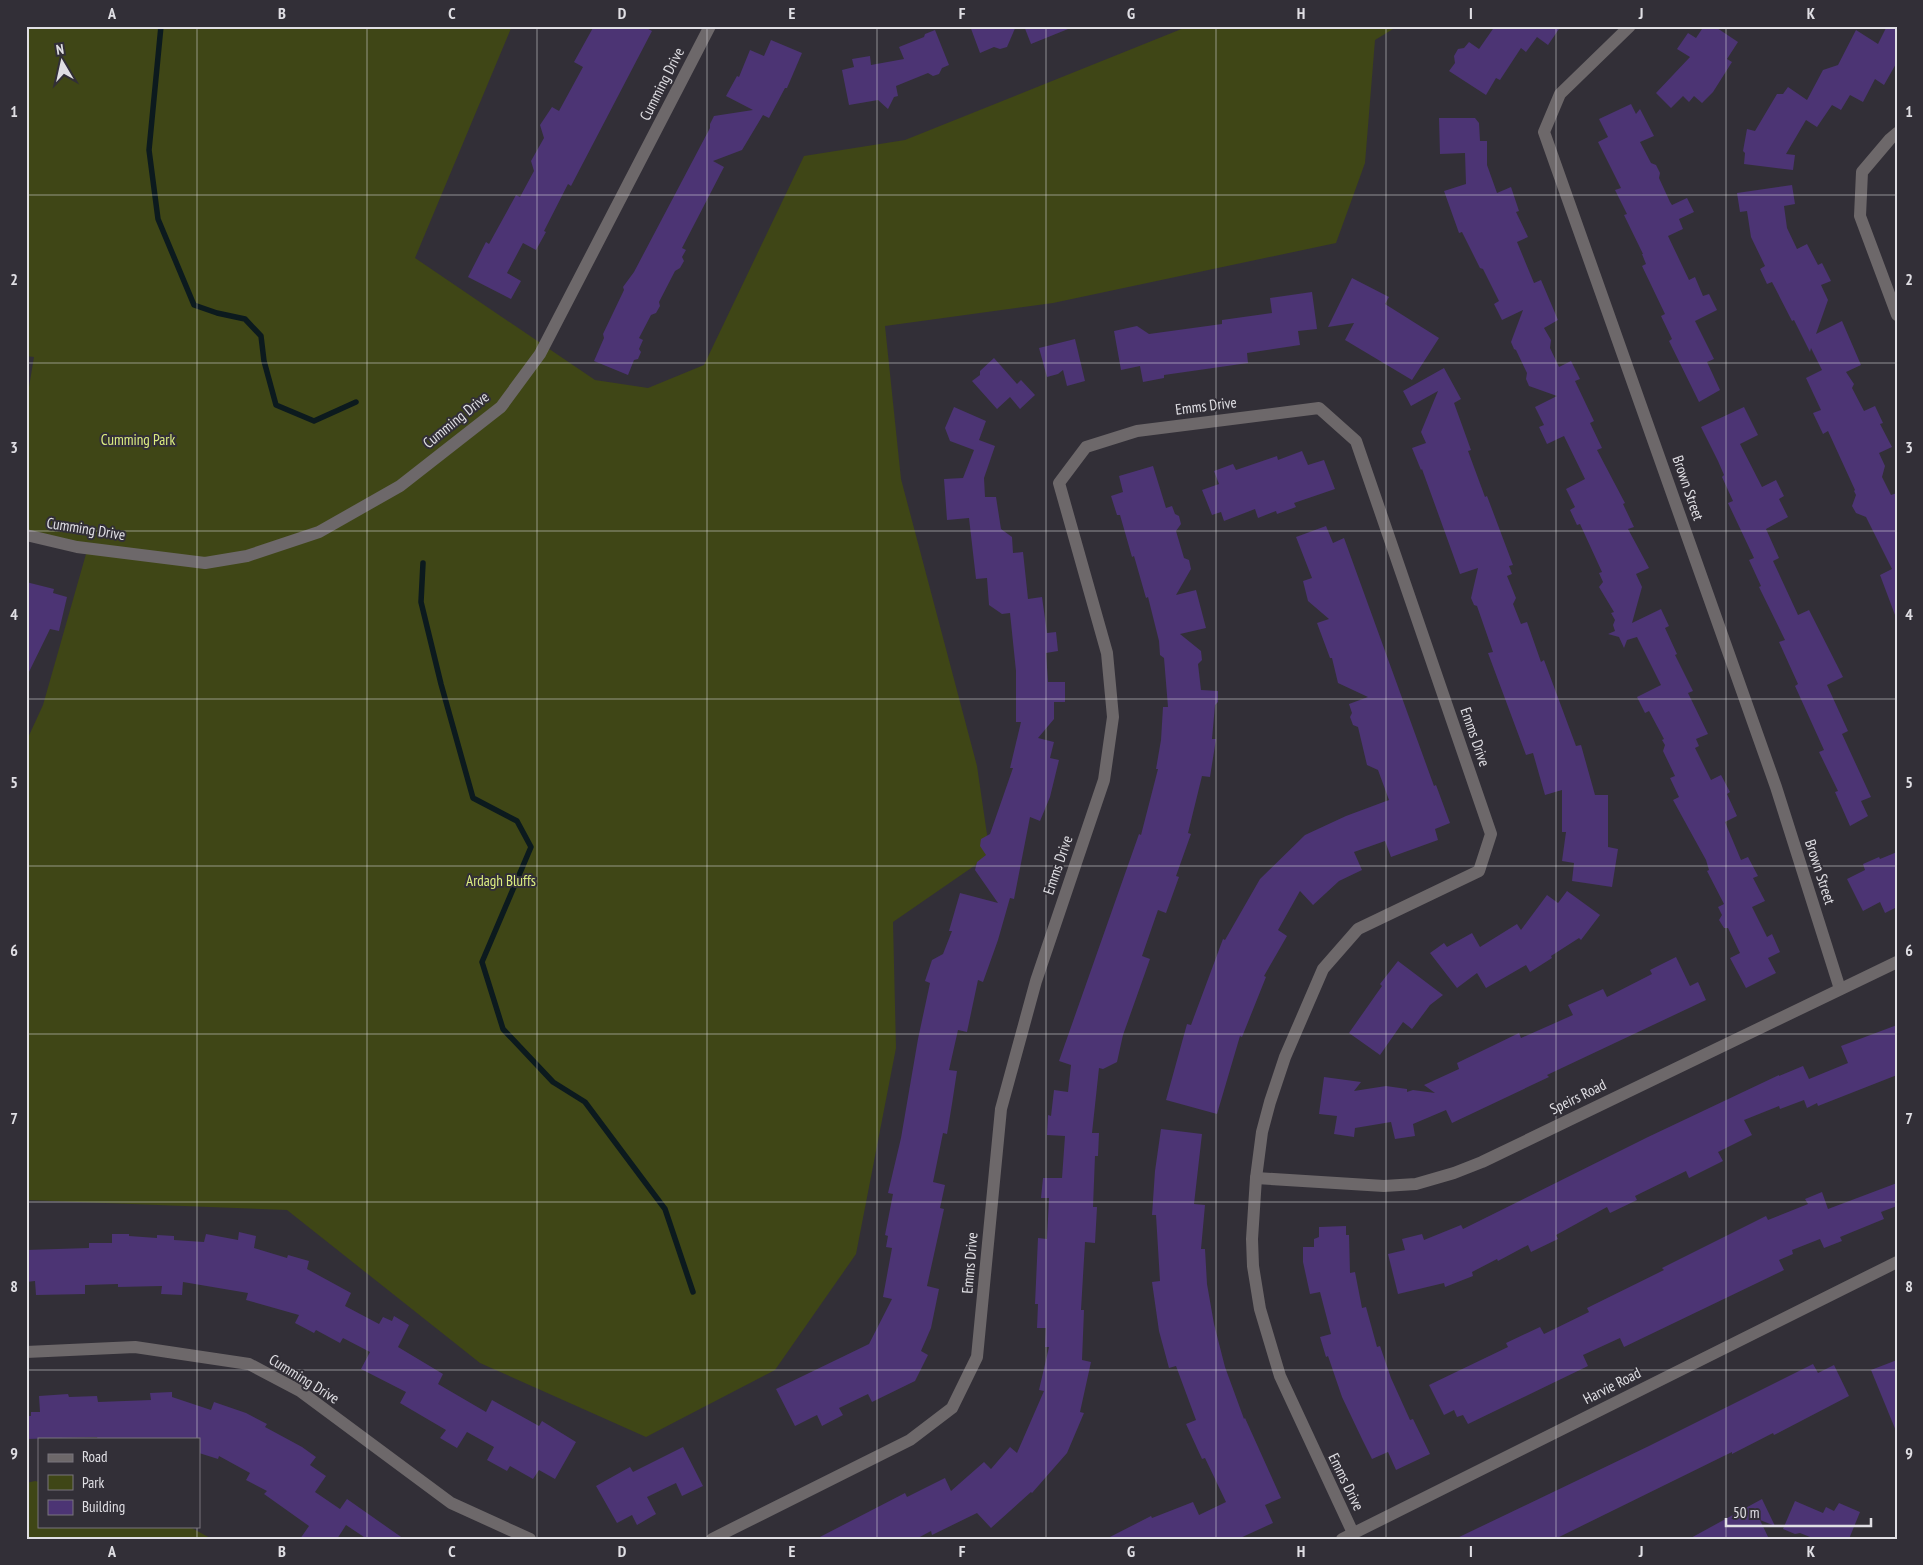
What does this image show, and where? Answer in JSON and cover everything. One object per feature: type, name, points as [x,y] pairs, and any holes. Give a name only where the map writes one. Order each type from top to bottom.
[{"type":"street","name":"Cumming Drive","points":[[26,535],[76,547],[88,547],[206,564],[247,556],[319,532],[400,486],[501,407],[540,354],[710,26]]},
{"type":"street","name":"Brown Street","points":[[1630,26],[1560,94],[1544,132],[1776,788],[1840,989]]},
{"type":"street","points":[[1897,133],[1890,138],[1862,172],[1860,216],[1897,315]]},
{"type":"street","name":"Emms Drive","points":[[712,1539],[910,1440],[952,1408],[977,1357],[1001,1109],[1036,981],[1104,780],[1113,717],[1107,653],[1059,483],[1086,447],[1137,431],[1319,408],[1356,441],[1491,834],[1479,871],[1358,929],[1323,969],[1285,1057],[1262,1132],[1256,1178],[1252,1239],[1253,1266],[1260,1310],[1280,1376],[1347,1536]]},
{"type":"street","name":"Speirs Road","points":[[1256,1178],[1384,1186],[1416,1184],[1454,1173],[1482,1162],[1897,962]]},
{"type":"street","name":"Harvie Road","points":[[1347,1536],[1897,1262]]},
{"type":"street","name":"Cumming Drive","points":[[26,1352],[135,1348],[249,1364],[300,1392],[451,1502],[530,1539]]},
{"type":"green space","name":"Ardagh Bluffs","points":[[26,26],[512,26],[415,258],[595,380],[648,388],[704,365],[804,156],[905,140],[1189,26],[1398,26],[1375,40],[1365,163],[1336,243],[1053,303],[885,326],[901,479],[977,766],[990,855],[893,922],[896,1048],[856,1254],[775,1370],[646,1437],[480,1363],[287,1210],[26,1200],[26,742],[43,705],[88,547],[26,534],[26,405],[34,357],[26,356]]},
{"type":"green space","points":[[38,1482],[38,1528],[192,1528],[212,1539],[26,1539],[26,1483]]},
{"type":"building","points":[[594,26],[643,26],[652,31],[571,186],[568,184],[536,250],[523,243],[507,273],[521,281],[511,299],[468,277],[486,242],[489,244],[516,195],[520,197],[534,171],[531,161],[544,138],[540,125],[552,107],[559,111],[583,67],[574,62]]},
{"type":"building","points":[[970,26],[1016,26],[1007,47],[1000,49],[994,47],[980,53]]},
{"type":"building","points":[[1024,26],[1072,26],[1073,27],[1031,44]]},
{"type":"building","points":[[1495,26],[1561,26],[1548,45],[1537,37],[1526,52],[1521,48],[1500,80],[1496,78],[1486,95],[1449,71],[1455,63],[1454,56],[1458,49],[1464,48],[1469,42],[1479,49]]},
{"type":"building","points":[[1704,26],[1714,26],[1738,42],[1727,59],[1732,62],[1713,92],[1702,103],[1694,96],[1689,102],[1683,96],[1671,108],[1656,93],[1690,57],[1677,49],[1688,33],[1696,38]]},
{"type":"building","points":[[1887,26],[1897,26],[1897,62],[1884,85],[1875,79],[1863,102],[1850,95],[1841,110],[1832,105],[1817,127],[1806,120],[1786,154],[1795,155],[1793,170],[1744,164],[1745,153],[1743,151],[1747,129],[1755,131],[1777,94],[1783,94],[1788,87],[1807,100],[1823,70],[1838,65],[1856,30],[1878,44]]},
{"type":"building","points":[[935,30],[949,65],[942,68],[939,74],[933,76],[928,73],[896,86],[898,96],[894,97],[888,109],[878,100],[849,105],[842,70],[854,67],[852,59],[870,56],[871,65],[904,59],[899,47],[924,37],[925,34]]},
{"type":"building","points":[[771,40],[802,53],[787,88],[785,88],[769,118],[763,115],[742,150],[713,161],[724,167],[682,248],[686,250],[682,257],[684,261],[680,268],[675,271],[659,302],[660,306],[656,313],[651,315],[639,338],[643,340],[639,349],[641,352],[638,359],[634,360],[628,375],[594,361],[604,338],[603,334],[624,290],[623,287],[634,272],[710,128],[714,116],[753,110],[726,96],[737,76],[739,77],[750,50],[764,56]]},
{"type":"building","points":[[1631,104],[1636,114],[1640,109],[1654,136],[1640,142],[1651,163],[1656,165],[1660,173],[1659,178],[1670,202],[1672,205],[1687,198],[1694,212],[1679,219],[1683,229],[1668,236],[1689,280],[1695,277],[1703,296],[1709,294],[1717,310],[1695,321],[1714,359],[1707,362],[1720,390],[1699,402],[1669,341],[1672,339],[1661,316],[1665,314],[1642,266],[1646,264],[1643,254],[1624,215],[1627,214],[1615,190],[1621,188],[1598,142],[1608,137],[1599,119]]},
{"type":"building","points":[[1439,118],[1475,118],[1479,123],[1480,141],[1487,141],[1487,165],[1497,193],[1511,187],[1519,211],[1516,212],[1528,237],[1517,242],[1534,283],[1541,280],[1558,320],[1544,328],[1551,340],[1550,348],[1559,367],[1571,361],[1580,379],[1575,381],[1594,421],[1590,423],[1602,448],[1597,450],[1625,503],[1623,504],[1634,527],[1628,529],[1649,568],[1636,574],[1642,587],[1632,623],[1661,609],[1669,626],[1665,628],[1677,654],[1675,655],[1693,691],[1688,693],[1708,734],[1696,739],[1699,746],[1695,748],[1711,780],[1721,775],[1730,792],[1727,794],[1737,816],[1725,822],[1741,860],[1748,857],[1758,876],[1753,878],[1765,901],[1752,907],[1767,937],[1772,934],[1780,952],[1768,958],[1776,973],[1746,988],[1730,958],[1740,953],[1728,928],[1724,928],[1719,920],[1722,915],[1718,907],[1724,904],[1707,871],[1709,870],[1706,860],[1673,800],[1679,797],[1670,778],[1675,776],[1663,751],[1665,745],[1662,740],[1664,739],[1649,711],[1645,713],[1637,697],[1661,685],[1637,637],[1627,640],[1624,648],[1619,637],[1608,634],[1615,631],[1613,625],[1615,620],[1611,613],[1614,612],[1599,587],[1603,582],[1599,573],[1602,572],[1580,524],[1577,525],[1570,510],[1575,507],[1566,489],[1585,479],[1564,436],[1547,444],[1539,427],[1544,425],[1535,407],[1557,396],[1529,386],[1526,379],[1527,373],[1511,342],[1523,310],[1502,320],[1494,304],[1499,301],[1462,232],[1459,233],[1444,191],[1466,184],[1465,153],[1440,154]]},
{"type":"building","points":[[1792,185],[1795,204],[1784,206],[1787,228],[1797,249],[1807,244],[1818,265],[1822,263],[1831,281],[1821,285],[1828,300],[1816,334],[1842,321],[1861,365],[1846,372],[1854,384],[1852,388],[1864,411],[1875,406],[1883,423],[1880,424],[1892,447],[1879,453],[1885,466],[1882,477],[1891,495],[1897,493],[1897,615],[1895,615],[1880,575],[1892,569],[1866,517],[1856,513],[1852,506],[1856,495],[1855,490],[1828,431],[1823,434],[1813,413],[1821,410],[1806,378],[1822,370],[1811,348],[1810,352],[1794,320],[1792,321],[1772,282],[1767,284],[1760,269],[1765,266],[1751,237],[1747,211],[1740,212],[1737,193]]},
{"type":"building","points":[[1352,278],[1389,297],[1385,304],[1439,338],[1412,380],[1345,340],[1354,323],[1328,327]]},
{"type":"building","points":[[1312,292],[1317,329],[1298,331],[1300,345],[1247,353],[1248,363],[1164,375],[1164,378],[1143,382],[1140,366],[1121,370],[1114,331],[1137,326],[1149,334],[1222,324],[1222,320],[1272,313],[1270,298]]},
{"type":"building","points":[[1075,339],[1085,381],[1067,386],[1063,370],[1058,374],[1047,377],[1039,348]]},
{"type":"building","points":[[994,358],[1017,384],[1021,380],[1035,395],[1020,409],[1010,397],[997,409],[972,381],[980,375],[980,371]]},
{"type":"building","points":[[1444,368],[1461,399],[1454,403],[1471,450],[1468,451],[1513,565],[1509,566],[1512,574],[1507,576],[1516,598],[1513,604],[1521,624],[1527,622],[1541,662],[1544,660],[1576,746],[1581,745],[1595,795],[1608,795],[1608,847],[1618,849],[1612,887],[1572,881],[1574,863],[1562,861],[1566,832],[1562,832],[1562,790],[1545,795],[1533,753],[1526,755],[1488,653],[1493,652],[1477,606],[1474,605],[1471,598],[1478,568],[1460,574],[1422,469],[1412,448],[1426,443],[1421,432],[1438,391],[1411,406],[1403,391]]},
{"type":"building","points":[[954,407],[986,421],[979,440],[995,446],[984,478],[985,497],[996,497],[1001,529],[1012,537],[1013,553],[1023,552],[1028,599],[1042,597],[1047,633],[1056,632],[1058,651],[1046,653],[1048,682],[1065,682],[1065,702],[1054,702],[1054,719],[1038,738],[1054,742],[1050,758],[1059,760],[1050,797],[1040,821],[1030,817],[1014,899],[1010,898],[983,982],[978,980],[967,1032],[958,1030],[949,1070],[957,1071],[947,1134],[943,1133],[933,1182],[945,1185],[940,1208],[944,1209],[927,1286],[939,1289],[931,1328],[921,1351],[928,1355],[915,1381],[872,1402],[868,1394],[839,1408],[843,1415],[822,1426],[817,1415],[795,1426],[776,1389],[869,1344],[892,1299],[883,1297],[892,1248],[886,1247],[888,1236],[885,1235],[893,1194],[888,1193],[901,1138],[930,983],[925,981],[932,960],[943,954],[952,931],[949,931],[960,893],[998,903],[975,870],[977,862],[986,855],[980,846],[981,839],[990,834],[1013,768],[1010,768],[1021,722],[1016,722],[1016,671],[1010,613],[1002,614],[989,605],[987,578],[976,579],[969,518],[947,520],[944,479],[963,478],[974,450],[950,441],[945,428]]},
{"type":"building","points":[[1744,407],[1758,435],[1740,444],[1762,487],[1776,480],[1784,496],[1779,499],[1788,517],[1766,529],[1779,558],[1773,561],[1798,615],[1809,610],[1843,677],[1827,685],[1848,731],[1842,734],[1871,797],[1861,801],[1868,816],[1850,826],[1835,792],[1838,791],[1819,752],[1824,750],[1795,686],[1798,684],[1779,642],[1785,640],[1759,587],[1761,586],[1749,560],[1754,558],[1728,503],[1733,501],[1722,477],[1724,475],[1701,427]]},
{"type":"building","points":[[1302,451],[1308,465],[1324,460],[1335,489],[1294,503],[1296,507],[1277,514],[1276,511],[1258,518],[1255,509],[1224,521],[1221,512],[1212,515],[1202,490],[1219,484],[1214,471],[1233,464],[1236,470],[1277,456],[1278,460]]},
{"type":"building","points":[[1153,466],[1166,508],[1172,506],[1175,514],[1179,516],[1181,524],[1176,531],[1184,558],[1189,560],[1191,569],[1176,595],[1196,590],[1206,628],[1180,634],[1201,651],[1202,660],[1198,664],[1201,690],[1218,691],[1212,739],[1216,739],[1210,777],[1202,776],[1188,833],[1191,834],[1176,876],[1179,877],[1166,913],[1158,910],[1142,956],[1150,959],[1123,1035],[1117,1062],[1103,1069],[1099,1068],[1092,1133],[1099,1133],[1098,1156],[1095,1156],[1093,1207],[1097,1207],[1095,1243],[1085,1242],[1081,1310],[1084,1310],[1082,1360],[1091,1362],[1080,1412],[1084,1413],[1067,1453],[1032,1493],[991,1528],[977,1513],[932,1535],[931,1531],[916,1539],[816,1539],[905,1493],[907,1497],[945,1478],[951,1491],[984,1462],[991,1469],[1010,1447],[1017,1453],[1044,1391],[1039,1390],[1049,1347],[1045,1347],[1046,1328],[1037,1328],[1038,1304],[1035,1304],[1038,1238],[1047,1239],[1049,1198],[1041,1198],[1043,1178],[1062,1178],[1065,1136],[1047,1135],[1048,1115],[1051,1116],[1054,1090],[1068,1092],[1071,1065],[1059,1061],[1139,834],[1141,835],[1158,769],[1156,769],[1161,740],[1163,707],[1168,707],[1164,658],[1160,655],[1159,641],[1148,597],[1146,598],[1120,515],[1117,515],[1111,496],[1123,492],[1119,476]]},
{"type":"building","points":[[1326,526],[1333,543],[1344,538],[1434,786],[1436,785],[1450,823],[1435,829],[1438,840],[1391,857],[1385,841],[1354,852],[1362,870],[1339,881],[1313,905],[1300,891],[1278,930],[1287,936],[1264,976],[1266,977],[1242,1037],[1240,1036],[1217,1114],[1166,1100],[1187,1024],[1191,1025],[1223,939],[1225,940],[1260,879],[1305,835],[1346,816],[1389,800],[1378,770],[1367,765],[1358,727],[1353,725],[1350,717],[1352,713],[1349,704],[1368,697],[1338,683],[1332,658],[1330,658],[1317,623],[1329,619],[1308,601],[1303,581],[1312,578],[1296,537]]},
{"type":"building","points":[[26,582],[54,589],[53,593],[67,597],[59,631],[50,629],[26,678]]},
{"type":"building","points":[[1897,852],[1897,907],[1885,913],[1880,902],[1863,911],[1847,879],[1865,870],[1863,864]]},
{"type":"building","points":[[1567,891],[1600,915],[1581,940],[1579,938],[1530,972],[1526,965],[1486,988],[1477,973],[1457,988],[1430,953],[1444,943],[1447,947],[1472,933],[1480,947],[1517,924],[1521,930],[1547,895],[1558,903]]},
{"type":"building","points":[[1676,957],[1690,986],[1698,982],[1706,1000],[1547,1075],[1549,1077],[1452,1123],[1446,1110],[1413,1124],[1415,1136],[1395,1139],[1391,1122],[1355,1128],[1354,1137],[1334,1134],[1337,1116],[1319,1114],[1324,1077],[1361,1082],[1354,1091],[1386,1086],[1407,1089],[1407,1092],[1413,1090],[1435,1093],[1424,1085],[1459,1069],[1457,1063],[1519,1033],[1521,1038],[1573,1015],[1568,1005],[1603,989],[1607,997],[1652,974],[1650,970]]},
{"type":"building","points":[[1398,961],[1443,995],[1430,1005],[1412,1029],[1403,1022],[1380,1055],[1349,1033],[1382,986],[1380,984]]},
{"type":"building","points":[[1897,1025],[1897,1075],[1818,1106],[1817,1103],[1807,1108],[1804,1100],[1780,1109],[1779,1106],[1744,1120],[1752,1135],[1718,1152],[1723,1161],[1689,1178],[1686,1171],[1635,1196],[1637,1200],[1610,1213],[1607,1207],[1556,1235],[1558,1239],[1531,1252],[1528,1245],[1472,1272],[1473,1276],[1445,1287],[1444,1283],[1398,1294],[1388,1254],[1405,1250],[1402,1239],[1422,1234],[1424,1240],[1461,1225],[1463,1229],[1648,1137],[1779,1075],[1803,1066],[1809,1079],[1848,1063],[1841,1046]]},
{"type":"building","points":[[1161,1129],[1202,1134],[1194,1204],[1205,1205],[1201,1249],[1205,1249],[1207,1284],[1214,1324],[1225,1367],[1244,1419],[1281,1498],[1265,1505],[1273,1523],[1238,1539],[1106,1539],[1151,1516],[1152,1518],[1193,1502],[1199,1515],[1226,1502],[1205,1458],[1202,1459],[1186,1424],[1196,1420],[1176,1366],[1169,1368],[1159,1331],[1152,1282],[1160,1281],[1156,1215],[1152,1215],[1155,1171]]},
{"type":"building","points":[[1897,1183],[1897,1206],[1881,1212],[1884,1219],[1840,1237],[1842,1241],[1824,1248],[1820,1239],[1792,1250],[1793,1254],[1779,1260],[1784,1270],[1624,1347],[1620,1338],[1583,1355],[1588,1366],[1468,1424],[1463,1415],[1457,1417],[1454,1410],[1444,1415],[1429,1385],[1508,1347],[1506,1343],[1540,1327],[1544,1334],[1589,1312],[1587,1308],[1766,1216],[1768,1220],[1808,1204],[1805,1199],[1822,1192],[1828,1209]]},
{"type":"building","points":[[1346,1226],[1346,1235],[1349,1235],[1350,1273],[1355,1272],[1362,1308],[1366,1307],[1377,1347],[1380,1346],[1391,1378],[1410,1420],[1413,1419],[1430,1454],[1396,1470],[1388,1452],[1372,1459],[1342,1397],[1320,1337],[1331,1334],[1320,1292],[1310,1294],[1303,1262],[1303,1247],[1314,1247],[1314,1239],[1319,1237],[1319,1227]]},
{"type":"building","points":[[239,1232],[256,1236],[254,1248],[287,1258],[288,1255],[309,1261],[307,1269],[351,1293],[345,1306],[379,1324],[383,1317],[392,1321],[394,1316],[409,1325],[398,1347],[443,1374],[438,1384],[486,1412],[492,1400],[539,1426],[542,1421],[576,1442],[555,1479],[539,1470],[533,1479],[510,1466],[507,1471],[487,1460],[494,1447],[467,1432],[457,1448],[440,1438],[446,1430],[400,1403],[406,1392],[361,1369],[370,1352],[343,1338],[340,1343],[316,1330],[314,1333],[295,1323],[299,1315],[246,1300],[248,1293],[183,1282],[182,1295],[161,1294],[162,1286],[118,1287],[118,1284],[85,1285],[85,1294],[36,1295],[35,1281],[26,1282],[26,1250],[89,1248],[89,1243],[112,1243],[112,1234],[129,1234],[129,1236],[157,1238],[157,1235],[174,1236],[174,1240],[204,1242],[206,1234],[238,1240]]},
{"type":"building","points":[[1897,1360],[1897,1431],[1896,1431],[1871,1370]]},
{"type":"building","points":[[1813,1364],[1818,1373],[1834,1365],[1849,1396],[1774,1435],[1773,1433],[1732,1454],[1732,1452],[1555,1539],[1455,1539],[1649,1446]]},
{"type":"building","points":[[172,1392],[172,1397],[211,1410],[214,1402],[246,1413],[267,1424],[265,1427],[302,1447],[316,1457],[310,1465],[326,1476],[315,1492],[340,1509],[347,1499],[404,1539],[367,1539],[346,1525],[337,1539],[300,1539],[309,1526],[264,1494],[267,1491],[246,1480],[250,1473],[219,1456],[218,1459],[200,1453],[200,1438],[97,1437],[26,1439],[26,1416],[31,1416],[31,1412],[40,1412],[39,1396],[68,1394],[69,1397],[97,1396],[98,1402],[151,1400],[150,1393]]},
{"type":"building","points":[[683,1447],[703,1486],[682,1496],[676,1483],[647,1497],[656,1514],[637,1525],[632,1515],[617,1523],[596,1486],[630,1467],[633,1472]]},
{"type":"building","points":[[1762,1499],[1775,1526],[1760,1520],[1769,1539],[1689,1539]]},
{"type":"building","points":[[1795,1501],[1823,1513],[1826,1507],[1834,1511],[1839,1503],[1860,1512],[1849,1539],[1815,1539],[1783,1529]]},
{"type":"waterway","points":[[161,26],[149,150],[158,219],[194,305],[217,313],[245,319],[261,336],[264,361],[276,405],[314,421],[356,402]]},
{"type":"waterway","points":[[423,563],[421,602],[441,684],[473,798],[517,821],[531,847],[482,962],[503,1029],[553,1082],[585,1102],[665,1209],[693,1292]]},
{"type":"park label","name":"Cumming Park","points":[[138,440]]}]
